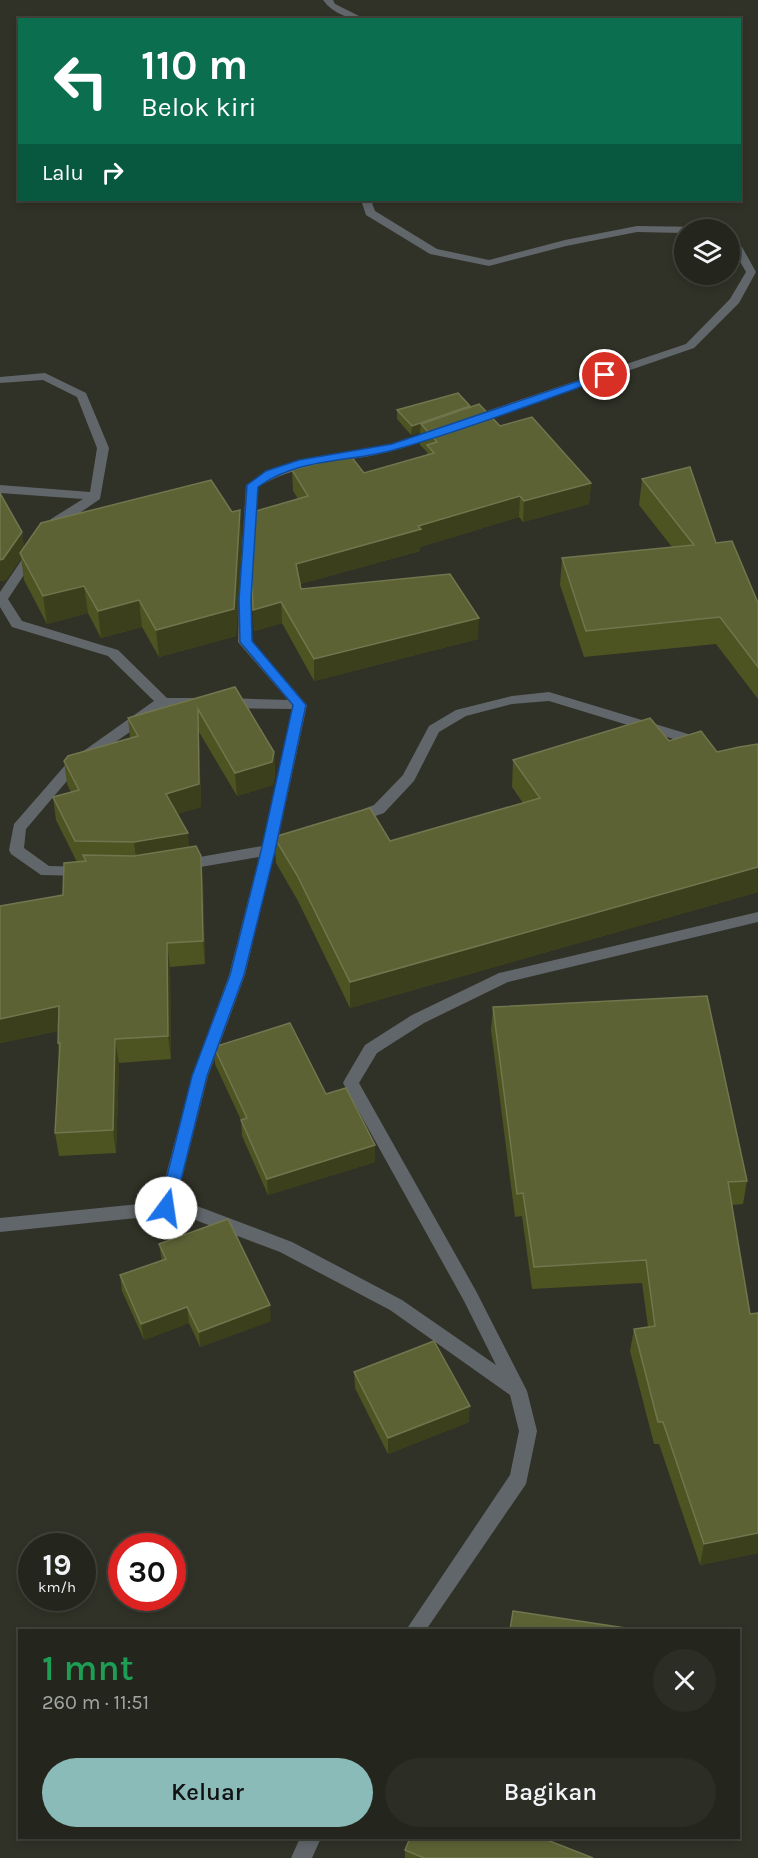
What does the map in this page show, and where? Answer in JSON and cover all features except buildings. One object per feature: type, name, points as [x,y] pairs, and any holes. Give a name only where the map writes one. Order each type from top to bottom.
[{"type":"street","points":[[328,0],[332,6],[359,18]]},
{"type":"street","points":[[366,201],[370,213],[434,252],[489,263],[565,243],[637,229],[674,230]]},
{"type":"street","points":[[300,705],[246,642],[245,599],[252,485],[270,473],[303,462],[394,447],[690,346],[735,301],[751,272],[740,253]]},
{"type":"street","points":[[0,380],[45,376],[82,395],[103,448],[96,496],[55,522],[2,599],[17,624],[113,653],[163,702]]},
{"type":"street","points":[[0,489],[96,496]]},
{"type":"street","points":[[343,823],[379,809],[409,778],[434,729],[461,713],[512,700],[549,696],[708,744]]},
{"type":"street","points":[[103,872],[46,871],[16,850],[19,828],[74,765],[163,702],[300,705]]},
{"type":"street","points":[[166,1208],[200,1076],[237,975],[268,851],[300,705]]},
{"type":"street","points":[[170,867],[268,851],[289,843]]},
{"type":"street","points":[[416,1629],[519,1478],[528,1431],[518,1391],[470,1296],[351,1083],[371,1049],[418,1019],[504,976],[758,917]]},
{"type":"street","points":[[0,1225],[166,1208],[191,1211],[286,1247],[396,1305],[518,1391]]},
{"type":"street","points":[[301,1858],[310,1839]]},
{"type":"route","points":[[166,1208],[200,1076],[237,975],[250,914],[268,851],[300,705],[246,642],[245,599],[252,485],[270,473],[303,462],[394,447],[605,375]]}]
